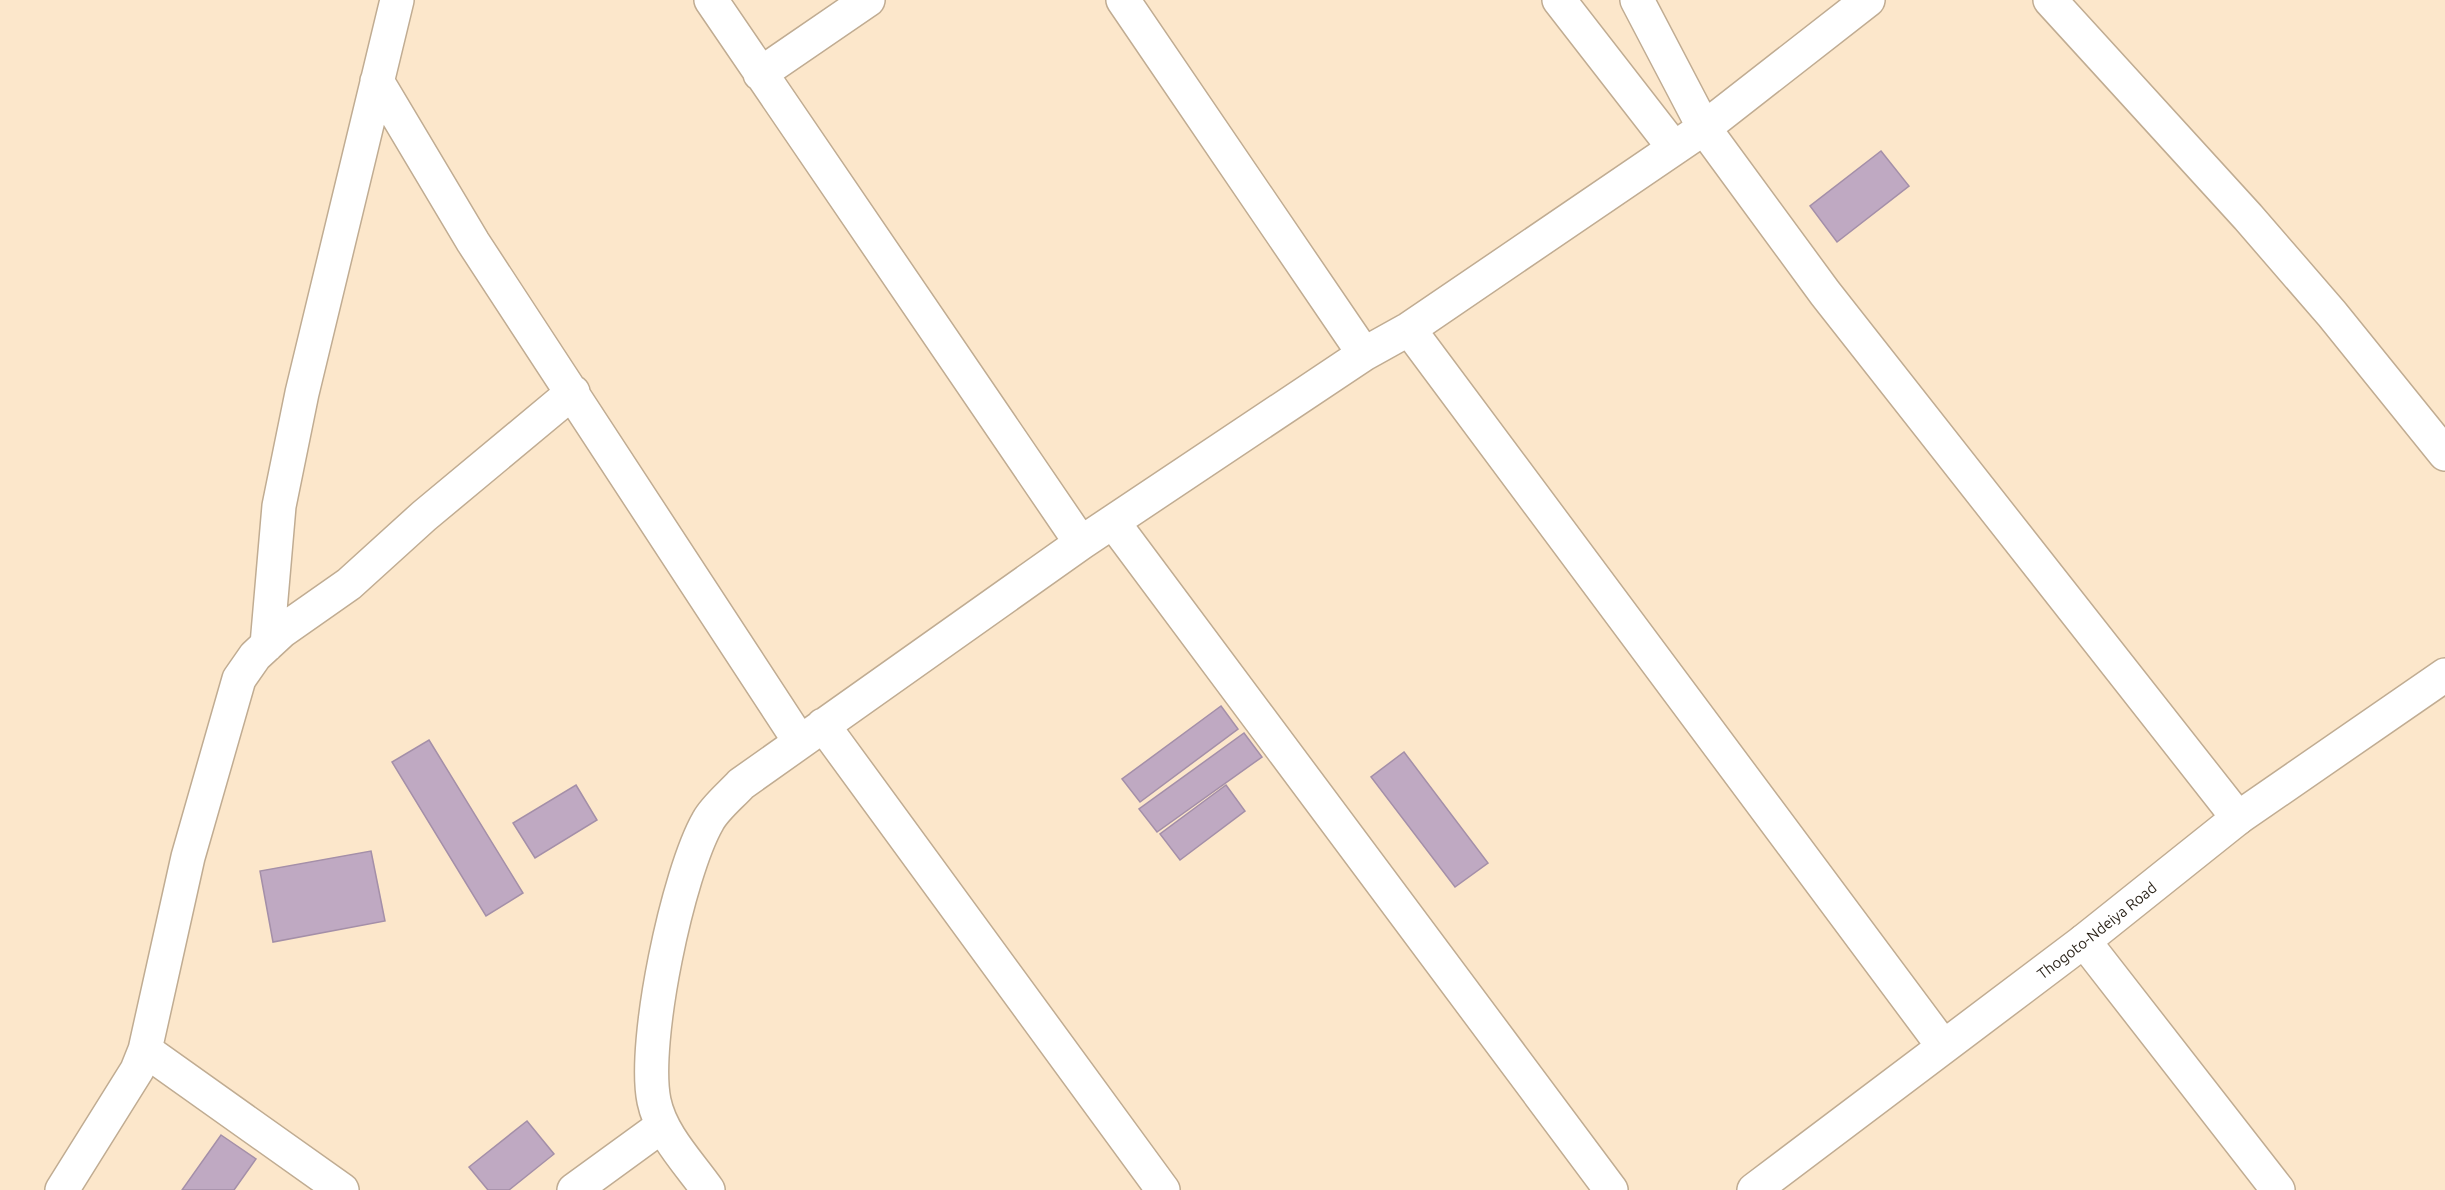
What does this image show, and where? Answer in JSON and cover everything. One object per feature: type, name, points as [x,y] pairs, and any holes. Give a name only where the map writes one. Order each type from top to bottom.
[{"type":"street","points":[[267,645],[279,506],[302,393],[397,0]]},
{"type":"street","points":[[711,0],[1081,543]]},
{"type":"street","points":[[760,74],[868,0]]},
{"type":"street","points":[[1123,0],[1364,354]]},
{"type":"street","points":[[1559,0],[1674,148]]},
{"type":"street","points":[[1637,0],[1704,128],[1825,293],[2238,818]]},
{"type":"street","points":[[708,1190],[662,1126],[654,1101],[651,1051],[683,882],[708,820],[741,784],[1081,543],[1364,354],[1409,329],[1704,128],[1868,0]]},
{"type":"street","points":[[2050,0],[2332,314],[2445,454]]},
{"type":"street","points":[[377,81],[473,242],[573,392],[812,734],[1163,1190]]},
{"type":"street","points":[[1409,329],[1943,1046]]},
{"type":"street","points":[[62,1190],[137,1070],[145,1050],[188,857],[239,679],[247,664],[267,645],[349,584],[424,516],[573,392]]},
{"type":"street","points":[[1113,522],[1611,1190]]},
{"type":"street","name":"Thogoto-Ndeiya Road","points":[[1762,1188],[1943,1046],[2084,941],[2238,818],[2445,675]]},
{"type":"street","points":[[2084,941],[2278,1190]]},
{"type":"street","points":[[145,1050],[342,1190]]},
{"type":"street","points":[[574,1190],[662,1126]]},
{"type":"building","points":[[1881,151],[1909,186],[1837,242],[1810,206]]},
{"type":"building","points":[[1221,706],[1238,729],[1140,802],[1122,779]]},
{"type":"building","points":[[1244,733],[1262,757],[1157,832],[1139,809]]},
{"type":"building","points":[[429,740],[523,893],[486,916],[392,762]]},
{"type":"building","points":[[1404,752],[1488,863],[1455,887],[1371,777]]},
{"type":"building","points":[[576,785],[597,820],[535,858],[513,823]]},
{"type":"building","points":[[1226,785],[1245,811],[1180,860],[1160,834]]},
{"type":"building","points":[[371,851],[385,921],[273,942],[260,871]]},
{"type":"building","points":[[527,1121],[554,1154],[509,1190],[488,1190],[469,1167]]},
{"type":"building","points":[[221,1135],[256,1159],[234,1190],[182,1190]]}]
